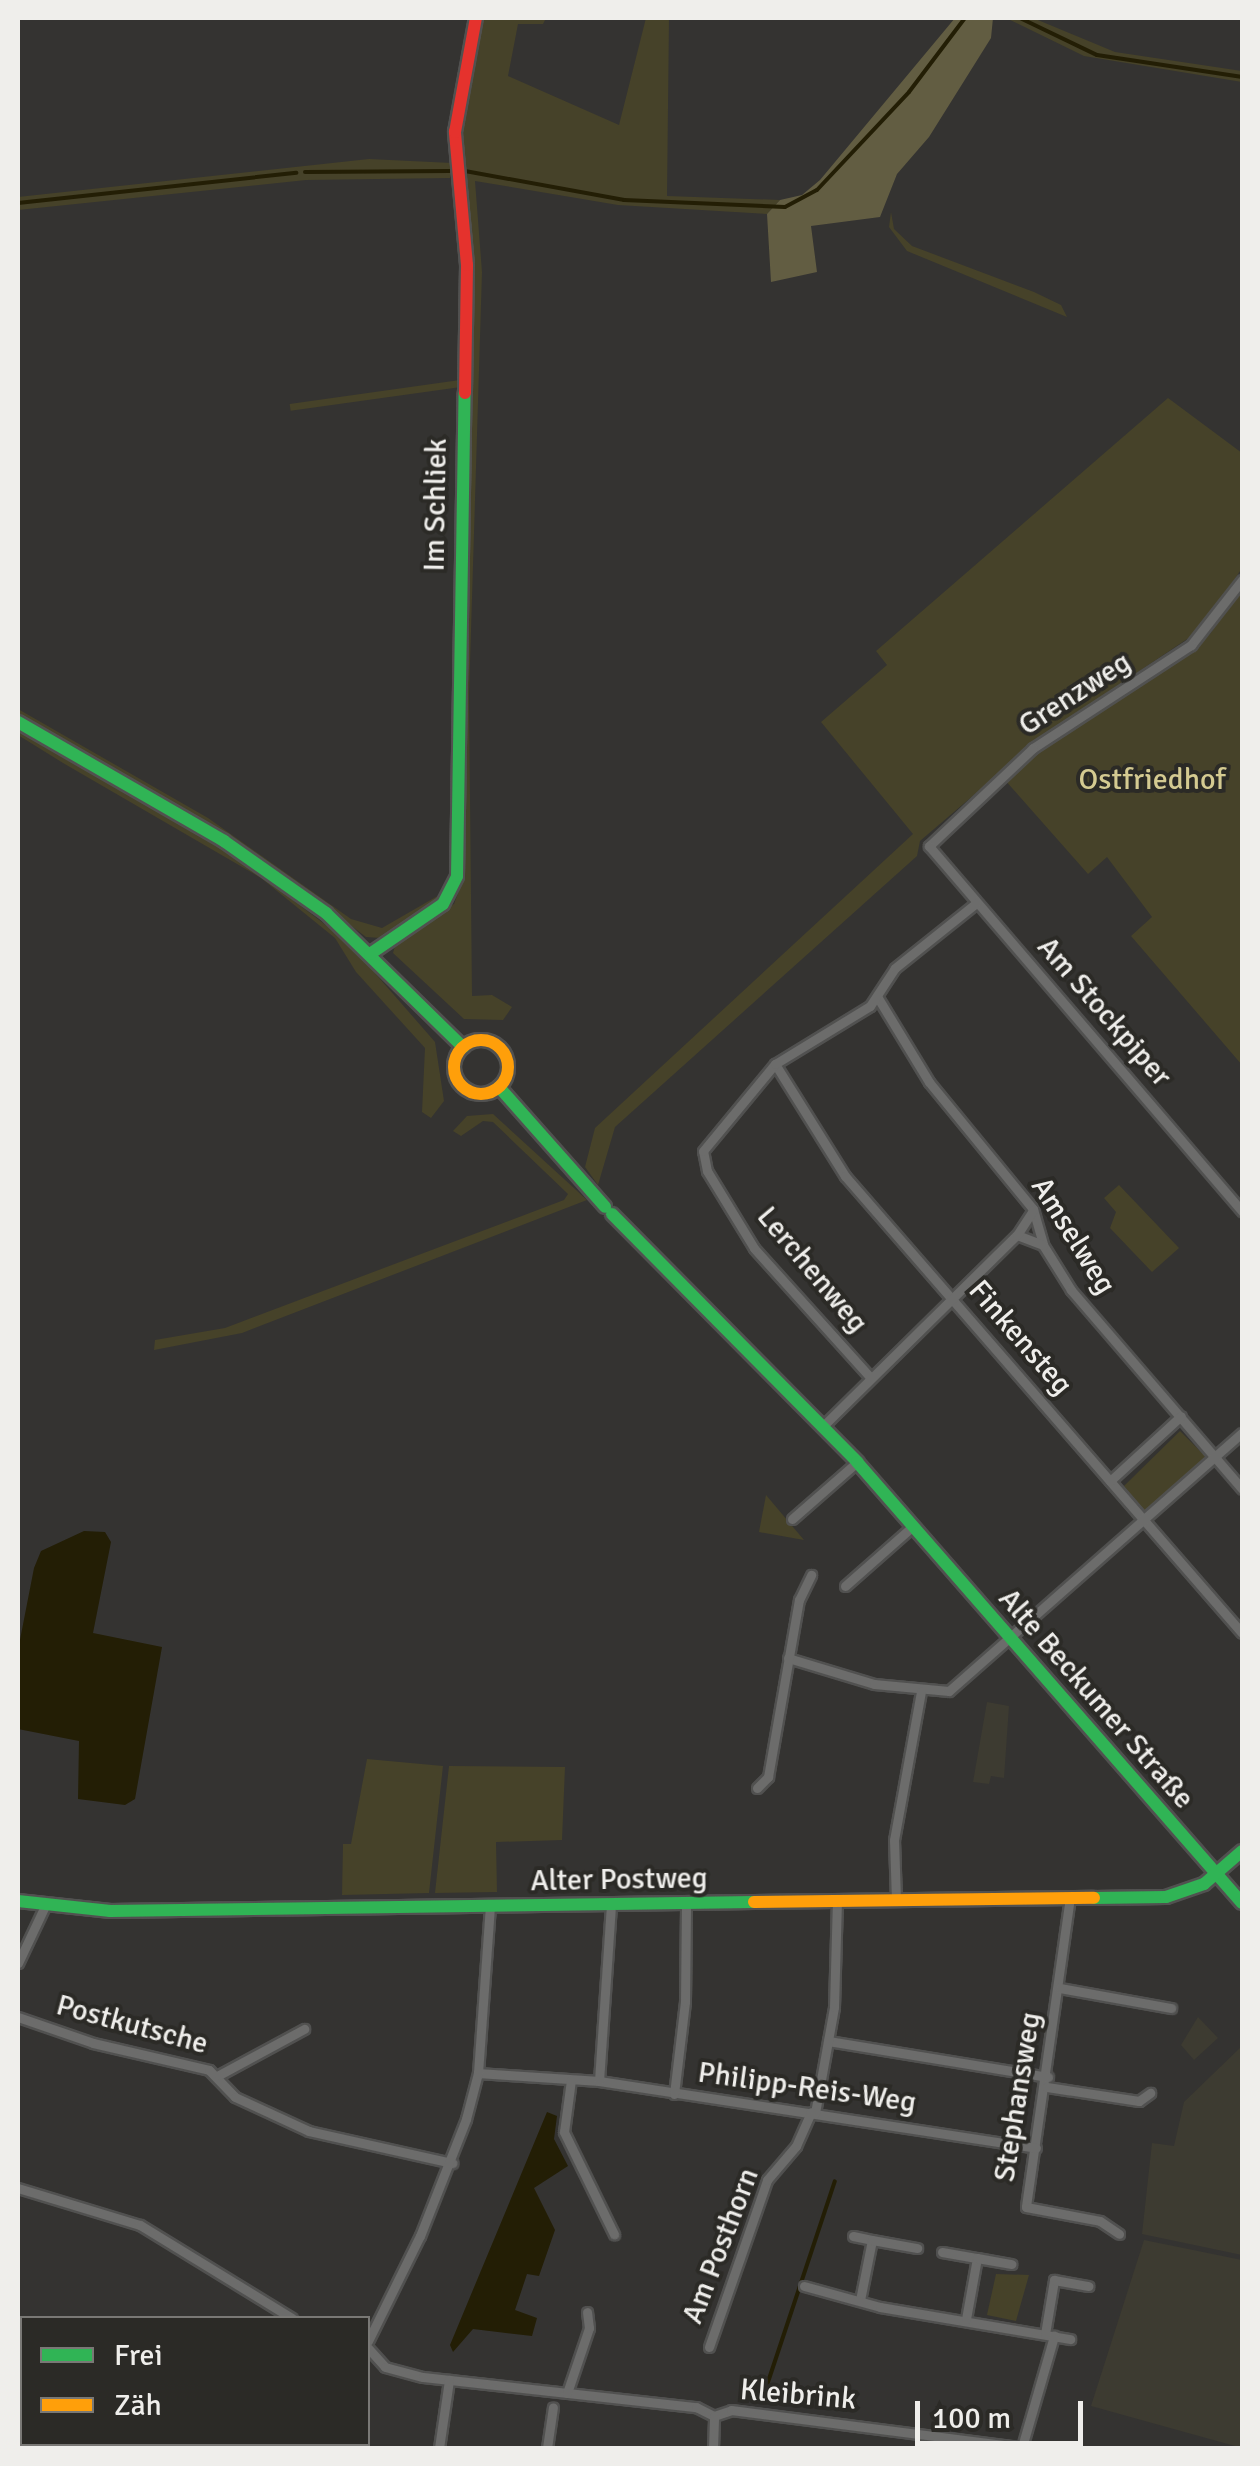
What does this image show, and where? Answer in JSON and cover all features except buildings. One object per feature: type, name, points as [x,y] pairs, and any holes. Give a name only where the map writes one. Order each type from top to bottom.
[{"type":"street","name":"Im Schliek","points":[[370,954],[444,904],[457,876],[467,265],[455,132],[476,18]]},
{"type":"street","name":"Grenzweg","points":[[929,846],[1033,748],[1191,645],[1242,580]]},
{"type":"street","points":[[18,722],[224,841],[370,954],[463,1047]]},
{"type":"street","name":"Am Stockpiper","points":[[929,846],[1242,1211]]},
{"type":"street","name":"Lerchenweg","points":[[870,1377],[754,1248],[703,1165],[706,1145],[775,1064],[878,998],[895,968],[976,903]]},
{"type":"street","name":"Amselweg","points":[[878,998],[929,1082],[1033,1209],[1043,1244],[1071,1290],[1242,1488]]},
{"type":"street","points":[[480,1040],[502,1051],[508,1066],[499,1087],[478,1094],[458,1082],[454,1063],[463,1047],[480,1040]]},
{"type":"street","name":"Finkensteg","points":[[775,1064],[827,1153],[1242,1633]]},
{"type":"street","name":"Alte Beckumer Straße","points":[[499,1087],[608,1211],[857,1462],[1242,1903]]},
{"type":"street","points":[[822,1426],[1017,1235],[1033,1209]]},
{"type":"street","points":[[1017,1235],[1043,1244]]},
{"type":"street","points":[[1110,1481],[1181,1416]]},
{"type":"street","points":[[788,1658],[922,1691],[950,1692],[965,1684],[1242,1433]]},
{"type":"street","points":[[792,1520],[857,1462]]},
{"type":"street","points":[[844,1586],[912,1527]]},
{"type":"street","points":[[757,1788],[768,1777],[799,1600],[812,1575]]},
{"type":"street","points":[[896,1900],[894,1840],[922,1691]]},
{"type":"street","name":"Alter Postweg","points":[[18,1901],[44,1908],[1166,1897],[1216,1875],[1242,1851]]},
{"type":"street","name":"Stephansweg","points":[[1070,1897],[1047,2082],[1026,2207],[1100,2221],[1120,2234]]},
{"type":"street","name":"Am Posthorn","points":[[709,2347],[766,2180],[796,2146],[813,2112],[828,2041],[838,1901]]},
{"type":"street","points":[[674,2094],[686,1904]]},
{"type":"street","points":[[599,2082],[612,1905]]},
{"type":"street","points":[[370,2340],[452,2163],[478,2072],[490,1906]]},
{"type":"street","points":[[18,1963],[44,1908]]},
{"type":"street","points":[[1060,1988],[1172,2008]]},
{"type":"street","name":"Postkutsche","points":[[18,2017],[219,2075],[235,2097],[309,2131],[452,2163]]},
{"type":"street","points":[[219,2075],[304,2029]]},
{"type":"street","points":[[828,2041],[1139,2101],[1150,2093]]},
{"type":"street","name":"Philipp-Reis-Weg","points":[[478,2072],[599,2082],[1036,2148]]},
{"type":"street","points":[[570,2080],[564,2132],[614,2234]]},
{"type":"street","points":[[18,2188],[140,2225],[289,2316]]},
{"type":"street","points":[[853,2236],[917,2248]]},
{"type":"street","points":[[860,2300],[872,2240]]},
{"type":"street","points":[[942,2252],[1011,2264]]},
{"type":"street","points":[[966,2319],[977,2258]]},
{"type":"street","points":[[1024,2448],[1050,2335],[1054,2280],[1088,2286]]},
{"type":"street","points":[[804,2286],[1070,2339]]},
{"type":"street","points":[[567,2393],[590,2328],[587,2312]]},
{"type":"street","name":"Kleibrink","points":[[370,2347],[385,2367],[449,2380],[696,2407],[714,2416],[731,2410],[1024,2448]]},
{"type":"street","points":[[439,2448],[449,2380]]},
{"type":"street","points":[[547,2448],[554,2407]]},
{"type":"street","points":[[713,2448],[714,2416]]},
{"type":"shaded area","points":[[955,18],[993,18],[991,38],[929,137],[897,174],[880,217],[811,226],[817,272],[771,282],[767,214],[780,200],[802,195],[820,180]]},
{"type":"shaded area","points":[[84,1531],[105,1532],[111,1542],[93,1633],[162,1647],[135,1799],[125,1805],[78,1799],[79,1741],[18,1729],[18,1650],[34,1568],[41,1551]]},
{"type":"shaded area","points":[[987,1702],[1009,1706],[1004,1778],[991,1776],[989,1784],[973,1782]]},
{"type":"shaded area","points":[[1198,2017],[1218,2038],[1194,2060],[1181,2045]]},
{"type":"shaded area","points":[[1242,2046],[1242,2255],[1142,2234],[1152,2143],[1174,2146],[1184,2102]]},
{"type":"shaded area","points":[[547,2112],[557,2116],[554,2139],[568,2166],[534,2188],[555,2230],[539,2276],[527,2274],[515,2310],[537,2318],[532,2336],[473,2329],[453,2352],[450,2345]]},
{"type":"shaded area","points":[[1144,2240],[1242,2260],[1242,2448],[1091,2406]]},
{"type":"green space","points":[[481,18],[546,18],[543,24],[518,24],[508,76],[619,125],[646,18],[669,18],[667,196],[780,200],[767,214],[618,205],[475,181],[482,272],[469,696],[472,996],[492,995],[512,1007],[503,1020],[464,1019],[393,953],[396,942],[454,904],[463,880],[466,472],[459,132]]},
{"type":"green space","points":[[1006,18],[1033,18],[1115,52],[1242,71],[1242,82],[1084,56]]},
{"type":"green space","points":[[369,159],[452,163],[450,178],[306,180],[18,210],[18,197]]},
{"type":"green space","points":[[891,212],[894,229],[912,246],[1034,292],[1061,305],[1067,317],[907,251],[889,227]]},
{"type":"green space","points":[[460,380],[461,387],[291,411],[290,404]]},
{"type":"green space","points":[[1168,398],[1242,453],[1242,568],[1202,629],[1044,735],[920,841],[917,856],[615,1127],[598,1185],[585,1167],[595,1128],[913,834],[821,722],[887,665],[876,651]]},
{"type":"green space","name":"Ostfriedhof","points":[[1242,590],[1242,1065],[1131,936],[1152,917],[1107,857],[1088,874],[1004,779],[1077,721],[1175,664],[1210,634]]},
{"type":"green space","points":[[18,709],[208,818],[351,919],[382,928],[441,894],[452,872],[450,886],[437,904],[381,938],[366,937],[312,896],[18,716]]},
{"type":"green space","points":[[18,727],[220,845],[347,941],[435,1042],[444,1101],[431,1118],[422,1112],[425,1048],[356,972],[335,938],[261,878],[63,763],[18,735]]},
{"type":"green space","points":[[493,1114],[587,1200],[242,1333],[154,1350],[155,1340],[225,1328],[564,1200],[568,1194],[493,1122],[483,1121],[461,1136],[453,1131],[467,1116]]},
{"type":"green space","points":[[1119,1185],[1179,1248],[1152,1272],[1110,1228],[1116,1212],[1104,1198]]},
{"type":"green space","points":[[1180,1431],[1208,1459],[1146,1514],[1124,1486]]},
{"type":"green space","points":[[766,1495],[804,1540],[759,1532]]},
{"type":"green space","points":[[367,1759],[443,1766],[429,1893],[342,1895],[343,1844],[351,1844]]},
{"type":"green space","points":[[449,1766],[565,1767],[562,1840],[496,1842],[497,1892],[435,1893]]},
{"type":"green space","points":[[996,2274],[1029,2275],[1016,2321],[987,2315]]},
{"type":"waterway","points":[[465,171],[624,200],[785,207],[817,190],[909,92],[965,18]]},
{"type":"waterway","points":[[1020,18],[1097,55],[1242,77]]},
{"type":"waterway","points":[[305,172],[450,171]]},
{"type":"waterway","points":[[18,203],[296,173]]},
{"type":"waterway","points":[[765,2391],[835,2181]]},
{"type":"traffic: fast","points":[[370,954],[443,904],[457,876],[465,393]]},
{"type":"traffic: fast","points":[[18,722],[224,841],[326,913],[463,1047]]},
{"type":"traffic: fast","points":[[499,1087],[605,1207]]},
{"type":"traffic: fast","points":[[612,1214],[857,1462],[1242,1903]]},
{"type":"traffic: fast","points":[[1094,1898],[1166,1897],[1204,1884],[1242,1851]]},
{"type":"traffic: fast","points":[[18,1901],[110,1911],[754,1902]]},
{"type":"traffic: slow","points":[[481,1040],[500,1048],[508,1067],[500,1086],[481,1094],[462,1086],[454,1067],[462,1048],[481,1040]]},
{"type":"traffic: slow","points":[[754,1902],[1094,1898]]},
{"type":"traffic: jam","points":[[465,393],[467,265],[455,132],[476,18]]}]
